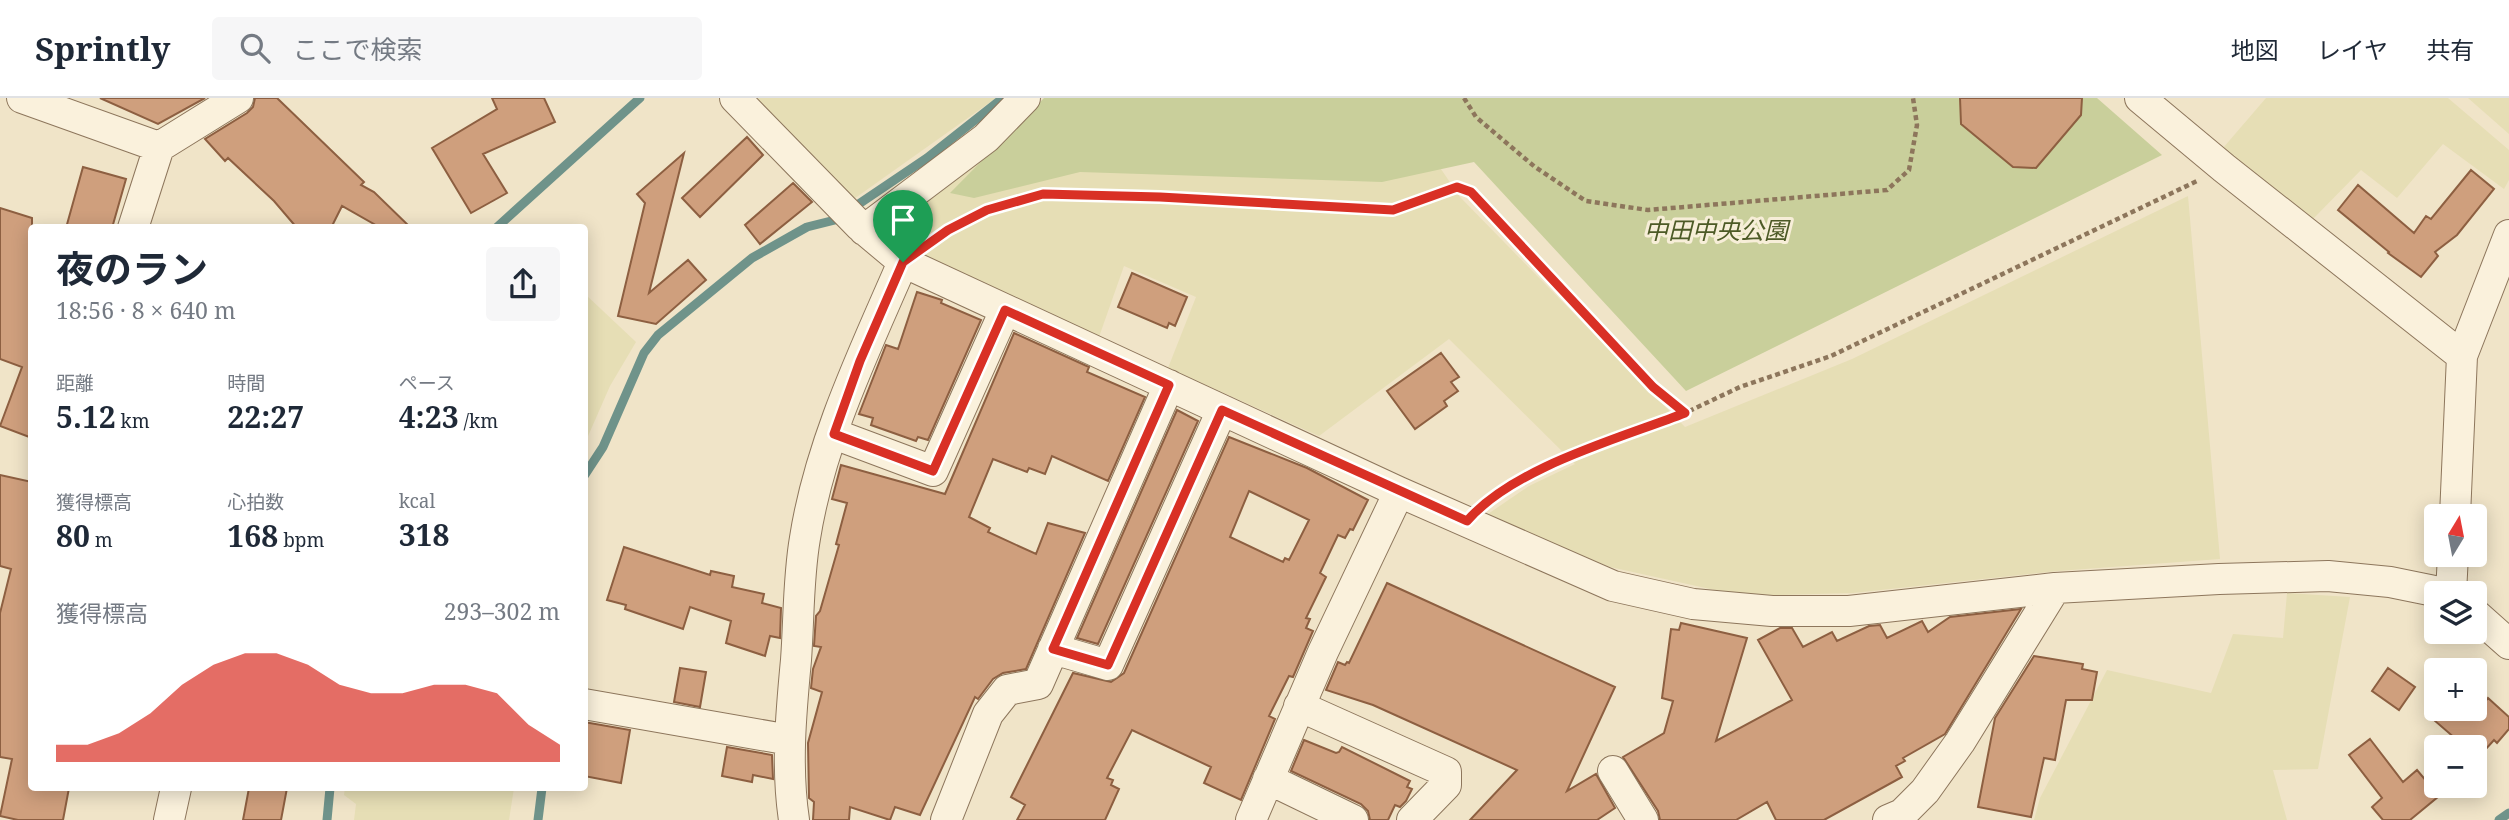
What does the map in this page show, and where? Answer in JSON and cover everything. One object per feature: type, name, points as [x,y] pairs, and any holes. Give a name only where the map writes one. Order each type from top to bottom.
[{"type":"street","points":[[22,98],[159,147]]},
{"type":"street","points":[[134,224],[159,147],[238,98]]},
{"type":"street","points":[[735,98],[862,228],[903,262],[1399,492],[1613,586],[1693,604],[1772,611],[1849,611],[2056,588],[2219,579],[2328,576],[2390,582],[2424,589]]},
{"type":"street","points":[[862,228],[986,138],[1026,98]]},
{"type":"street","points":[[2140,98],[2224,168],[2462,356]]},
{"type":"street","points":[[2456,504],[2462,356],[2509,235]]},
{"type":"street","points":[[794,820],[790,740],[804,540],[813,496],[834,434],[860,361],[903,262]]},
{"type":"street","points":[[834,434],[933,471],[1005,310]]},
{"type":"street","points":[[946,820],[988,714],[1007,690],[1038,684],[1169,385]]},
{"type":"street","points":[[1053,649],[1108,665],[1222,410]]},
{"type":"street","points":[[1251,820],[1299,706],[1399,492]]},
{"type":"street","points":[[1888,820],[1902,814],[1925,791],[1960,742],[2056,588]]},
{"type":"street","points":[[2487,625],[2509,644]]},
{"type":"street","points":[[588,705],[790,740]]},
{"type":"street","points":[[1299,706],[1446,772],[1446,785],[1412,820]]},
{"type":"street","points":[[1614,771],[1643,820]]},
{"type":"street","points":[[1268,779],[1353,820]]},
{"type":"street","points":[[169,820],[175,791]]},
{"type":"path","points":[[1464,98],[1476,117],[1535,167],[1586,201],[1648,210],[1887,190],[1909,170],[1917,124],[1913,98]]},
{"type":"path","points":[[1467,521],[1479,507],[1538,470],[1685,413],[1740,387],[1831,356],[2224,168]]},
{"type":"path","points":[[903,262],[948,230],[987,210],[1043,194],[1160,197],[1393,210],[1457,187],[1471,192],[1653,387],[1685,413]]},
{"type":"shaded area","points":[[750,98],[996,98],[851,201]]},
{"type":"shaded area","points":[[2266,98],[2448,98],[2509,150],[2509,180],[2504,189],[2443,144],[2397,198],[2361,170],[2313,219],[2223,148]]},
{"type":"shaded area","points":[[2468,98],[2509,98],[2509,134]]},
{"type":"shaded area","points":[[1003,144],[1428,150],[1460,197],[1685,427],[1852,359],[2188,196],[2220,559],[2058,571],[1853,593],[1742,596],[1610,567],[1485,516],[1529,486],[1575,464],[1449,339],[1319,436],[1168,368],[1196,297],[1124,266],[1099,337],[888,240],[907,209]]},
{"type":"shaded area","points":[[588,297],[636,342],[610,386],[588,436]]},
{"type":"shaded area","points":[[2287,593],[2350,597],[2318,769],[2273,770],[2287,820],[2034,820],[2040,798],[2107,670],[2211,693],[2233,634],[2283,638]]},
{"type":"shaded area","points":[[345,791],[514,791],[509,820],[354,820],[356,804],[344,795]]},
{"type":"green space","name":"中田中央公園","points":[[1044,98],[2097,98],[2162,155],[1686,391],[1474,162],[1382,182],[1080,172],[974,198],[950,193]]},
{"type":"building","points":[[100,98],[205,98],[158,124]]},
{"type":"building","points":[[255,98],[277,98],[364,182],[361,185],[374,192],[407,224],[374,224],[342,206],[333,224],[294,224],[274,201],[228,158],[225,161],[205,139],[253,107]]},
{"type":"building","points":[[492,98],[544,98],[555,122],[483,154],[507,193],[471,213],[432,148],[497,109]]},
{"type":"building","points":[[1960,98],[2082,98],[2081,115],[2036,168],[2013,167],[1961,124]]},
{"type":"building","points":[[747,137],[763,155],[700,217],[682,198]]},
{"type":"building","points":[[684,153],[649,293],[688,260],[706,280],[656,324],[618,316],[645,203],[637,194]]},
{"type":"building","points":[[83,167],[126,179],[113,224],[67,224]]},
{"type":"building","points":[[2471,170],[2494,189],[2457,235],[2435,252],[2438,256],[2421,277],[2338,210],[2358,185],[2414,233],[2426,216],[2431,219]]},
{"type":"building","points":[[793,183],[812,202],[760,244],[745,225]]},
{"type":"building","points":[[0,208],[32,218],[32,224],[28,224],[28,436],[0,426],[22,367],[0,359]]},
{"type":"building","points":[[1132,273],[1187,297],[1175,326],[1169,323],[1167,328],[1118,307]]},
{"type":"building","points":[[917,292],[942,300],[941,303],[981,320],[928,440],[918,437],[916,441],[871,425],[873,418],[859,414],[886,345],[898,349]]},
{"type":"building","points":[[1014,333],[1089,367],[1087,372],[1145,397],[1108,481],[1052,456],[1045,474],[1029,468],[1027,472],[993,459],[969,517],[990,528],[988,532],[1036,554],[1048,523],[1085,533],[1026,669],[1003,673],[993,679],[978,699],[975,697],[920,815],[895,807],[890,820],[850,807],[849,820],[813,820],[814,802],[809,798],[808,743],[822,692],[811,688],[813,669],[821,647],[814,646],[816,616],[820,611],[839,545],[836,544],[847,503],[832,499],[841,465],[945,494]]},
{"type":"building","points":[[1441,353],[1459,377],[1451,382],[1458,391],[1444,401],[1447,406],[1415,429],[1387,391]]},
{"type":"building","points":[[1177,410],[1198,421],[1098,644],[1077,638]]},
{"type":"building","points":[[1229,437],[1307,468],[1368,500],[1353,530],[1350,529],[1345,538],[1338,535],[1320,573],[1326,577],[1306,618],[1310,619],[1306,628],[1313,631],[1293,677],[1289,676],[1269,716],[1275,719],[1241,800],[1204,783],[1211,767],[1132,730],[1107,778],[1113,780],[1111,785],[1119,789],[1105,820],[1017,820],[1025,805],[1011,797],[1073,673],[1111,682],[1124,673]],"holes":[[[1249,491],[1309,520],[1289,560],[1285,558],[1283,562],[1230,537]]]},
{"type":"building","points":[[0,475],[28,481],[28,791],[68,791],[63,820],[18,820],[0,816],[12,759],[0,757],[0,613],[11,569],[0,566]]},
{"type":"building","points":[[624,547],[710,575],[711,571],[734,576],[732,587],[764,594],[762,603],[781,608],[780,638],[770,636],[765,656],[726,643],[731,621],[690,607],[683,629],[625,609],[626,605],[607,600]]},
{"type":"building","points":[[1387,583],[1615,687],[1567,791],[1596,774],[1615,808],[1597,820],[1470,820],[1517,770],[1373,705],[1326,690],[1338,662],[1345,665],[1349,663]]},
{"type":"building","points":[[2021,609],[1945,734],[1903,758],[1905,761],[1896,766],[1902,777],[1824,820],[1776,820],[1767,802],[1736,820],[1660,820],[1658,811],[1623,757],[1664,733],[1673,701],[1662,698],[1671,629],[1679,630],[1681,623],[1747,638],[1716,741],[1792,700],[1758,640],[1780,628],[1792,628],[1803,647],[1832,632],[1837,641],[1869,626],[1880,625],[1887,638],[1922,621],[1928,632],[1950,617]]},
{"type":"building","points":[[2034,656],[2083,664],[2082,669],[2097,672],[2092,700],[2066,700],[2055,760],[2044,758],[2031,817],[1978,807],[1995,718]]},
{"type":"building","points":[[680,668],[706,672],[700,707],[674,702]]},
{"type":"building","points":[[2388,668],[2415,687],[2399,710],[2372,691]]},
{"type":"building","points":[[2488,698],[2509,717],[2509,729],[2497,743],[2494,740],[2487,748],[2487,735],[2451,735],[2435,721],[2487,721]]},
{"type":"building","points":[[588,723],[630,730],[621,783],[588,777]]},
{"type":"building","points":[[2370,739],[2403,782],[2417,770],[2424,778],[2424,798],[2437,798],[2410,820],[2383,820],[2372,807],[2382,798],[2349,755]]},
{"type":"building","points":[[1304,740],[1336,753],[1342,747],[1410,781],[1407,787],[1412,789],[1406,801],[1400,807],[1395,805],[1388,820],[1370,820],[1368,811],[1361,804],[1291,771]]},
{"type":"building","points":[[727,747],[772,755],[773,779],[753,775],[752,782],[722,776]]},
{"type":"building","points":[[248,791],[286,791],[281,820],[243,820]]},
{"type":"waterway","points":[[500,224],[640,98]]},
{"type":"waterway","points":[[588,470],[603,447],[644,353],[658,335],[752,258],[807,227],[835,220],[927,158],[1003,98]]},
{"type":"waterway","points":[[327,820],[330,791]]},
{"type":"waterway","points":[[538,820],[542,791]]},
{"type":"waterway","points":[[2499,820],[2509,813]]},
{"type":"route","points":[[1457,187],[1471,192],[1653,387],[1685,413],[1538,470],[1479,507],[1467,521],[1222,410],[1108,665],[1053,649],[1169,385],[1005,310],[933,471],[834,434],[860,361],[903,262],[948,230],[987,210],[1043,194],[1160,197],[1393,210],[1457,187]]}]
